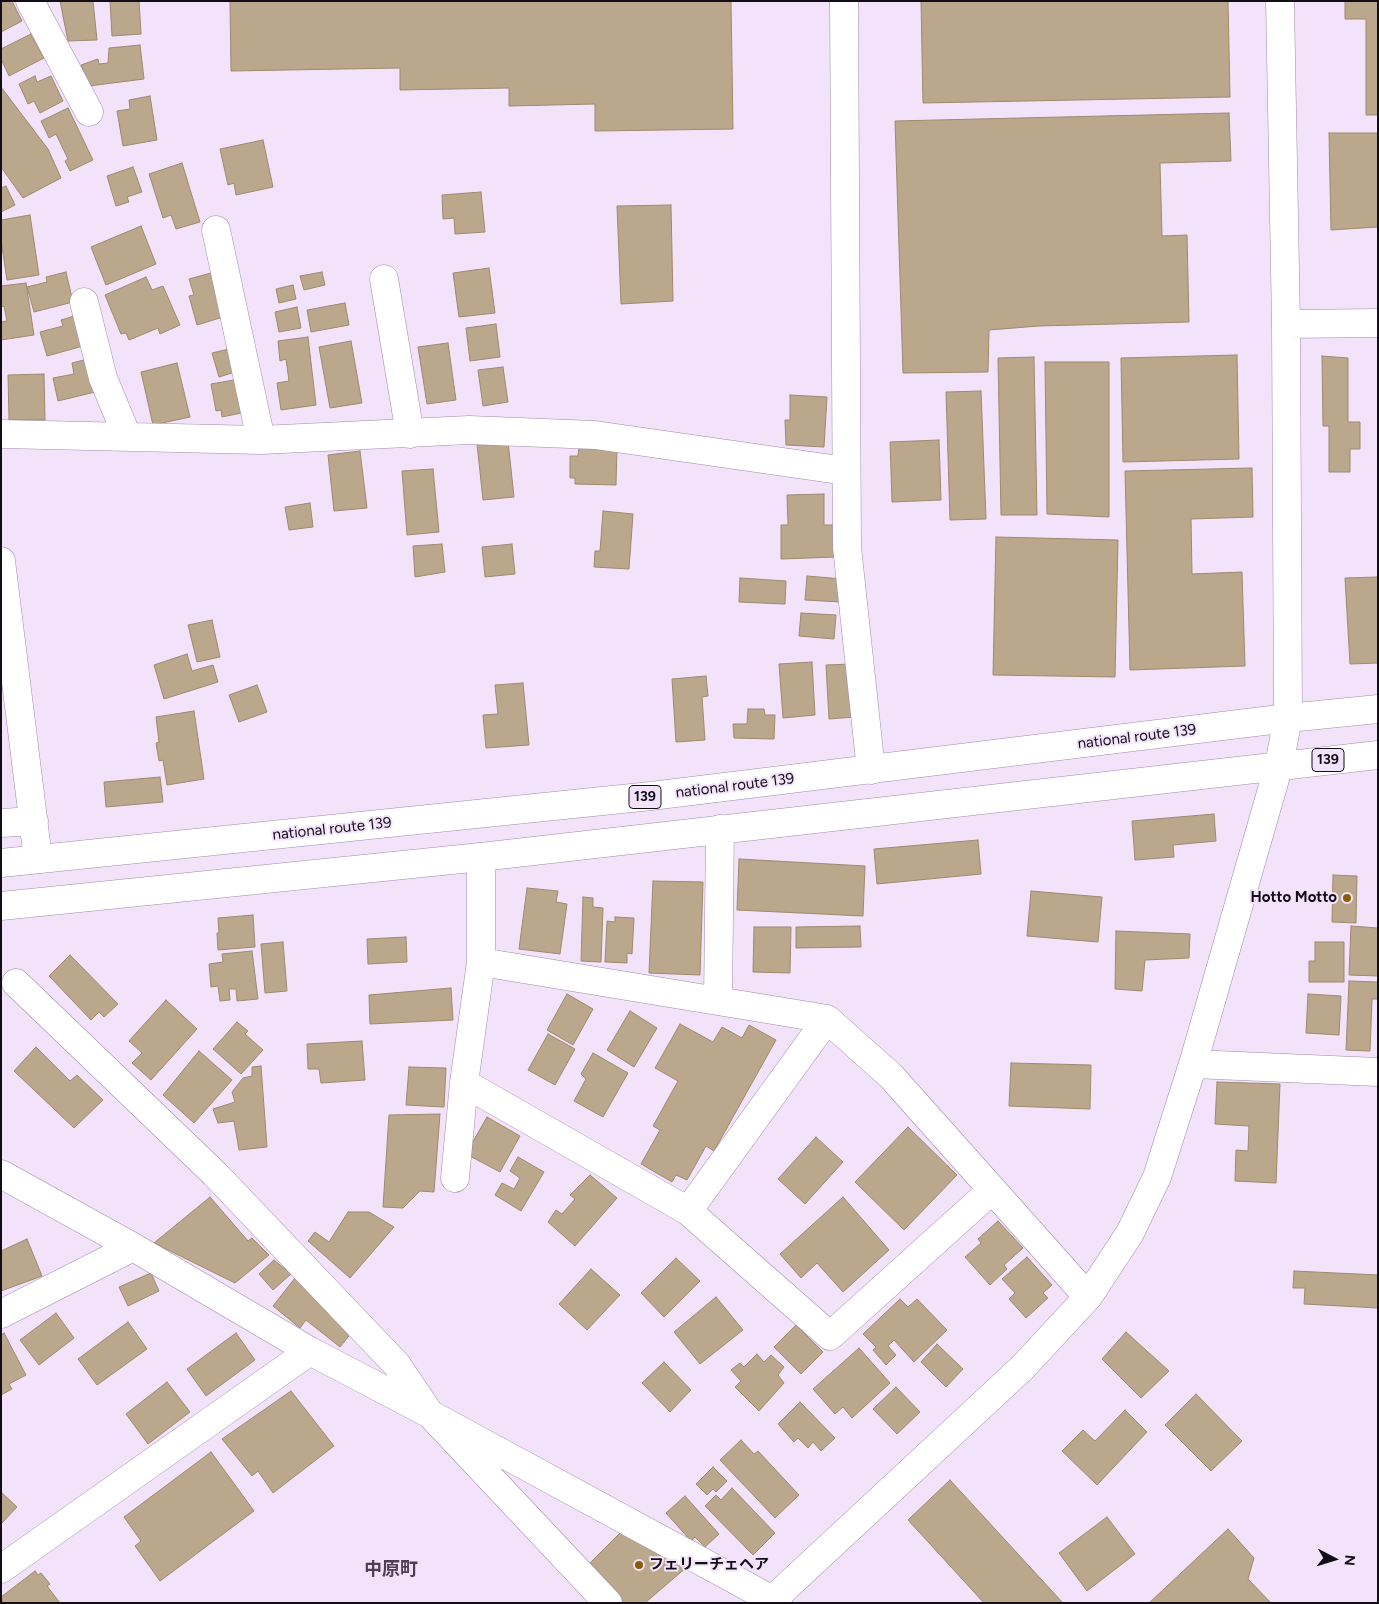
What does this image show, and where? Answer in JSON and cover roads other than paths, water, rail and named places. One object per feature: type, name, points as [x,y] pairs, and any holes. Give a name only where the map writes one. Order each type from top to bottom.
[{"type":"main road","points":[[30,1],[89,112]]},
{"type":"main road","points":[[844,1],[847,547],[871,770]]},
{"type":"main road","points":[[1,1174],[133,1247],[310,1351],[430,1414],[774,1602],[1022,1368],[1088,1297],[1130,1233],[1157,1177],[1193,1064],[1279,766],[1288,718],[1286,324],[1280,1]]},
{"type":"main road","points":[[216,230],[261,440]]},
{"type":"main road","points":[[384,279],[410,434]]},
{"type":"main road","points":[[84,302],[103,378],[127,436]]},
{"type":"main road","points":[[1286,324],[1378,323]]},
{"type":"main road","points":[[1,434],[261,440],[468,430],[596,435],[846,471]]},
{"type":"main road","points":[[1,561],[38,859]]},
{"type":"main road","name":"national route 139","points":[[1,863],[651,796],[1288,718],[1378,709]]},
{"type":"main road","name":"139","points":[[1,906],[481,857],[1378,755]]},
{"type":"main road","points":[[1,823],[34,821]]},
{"type":"main road","points":[[718,1001],[720,830]]},
{"type":"main road","points":[[455,1178],[464,1083],[481,962],[481,857]]},
{"type":"main road","points":[[481,962],[827,1019],[891,1076],[1088,1297]]},
{"type":"main road","points":[[16,983],[222,1181],[397,1365],[430,1414],[608,1603]]},
{"type":"main road","points":[[688,1211],[827,1019]]},
{"type":"main road","points":[[1193,1064],[1378,1072]]},
{"type":"main road","points":[[464,1083],[688,1211],[830,1336],[992,1190]]},
{"type":"main road","points":[[1,1314],[133,1247]]},
{"type":"main road","points":[[1,1569],[310,1351]]},
{"type":"place","name":"Hotto Motto","points":[[1347,898]]},
{"type":"place","name":"フェリーチェヘア","points":[[639,1565]]},
{"type":"district","name":"中原町","points":[[391,1570]]}]
